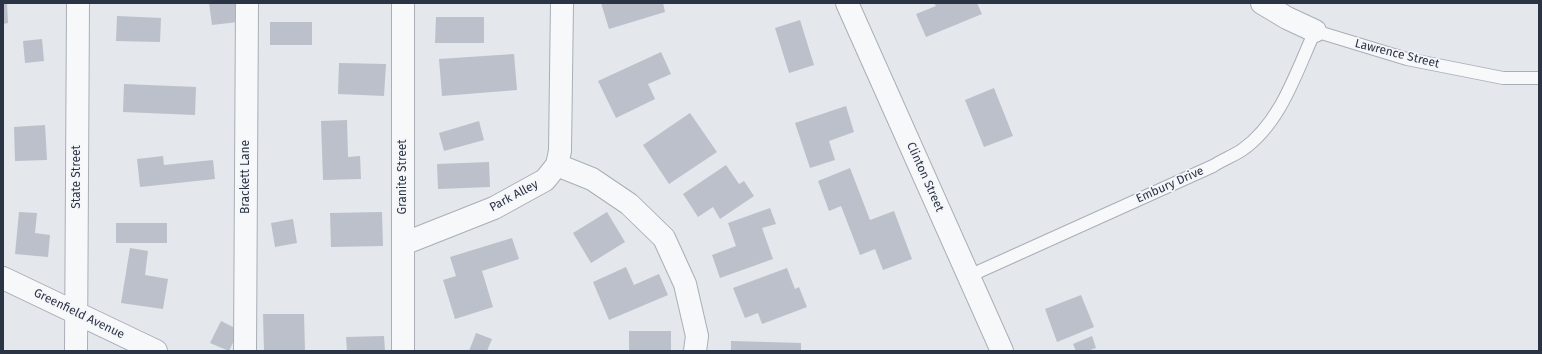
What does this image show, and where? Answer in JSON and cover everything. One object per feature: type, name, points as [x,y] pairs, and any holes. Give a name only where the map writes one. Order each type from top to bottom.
[{"type":"street","name":"State Street","points":[[76,351],[78,3]]},
{"type":"street","name":"Brackett Lane","points":[[245,351],[247,3]]},
{"type":"street","name":"Granite Street","points":[[402,351],[403,3]]},
{"type":"street","points":[[562,3],[560,151],[557,165],[592,179],[629,204],[664,238],[685,284],[697,336],[695,351]]},
{"type":"street","name":"Clinton Street","points":[[847,3],[1002,351]]},
{"type":"street","name":"Lawrence Street","points":[[1262,3],[1315,32]]},
{"type":"street","name":"Park Alley","points":[[403,244],[494,208],[545,180],[557,165]]},
{"type":"street","name":"Greenfield Avenue","points":[[3,278],[156,351]]},
{"type":"lane","name":"Embury Drive","points":[[969,276],[1212,166],[1243,149],[1266,128],[1283,103],[1315,32]]},
{"type":"lane","name":"Lawrence Street","points":[[1315,32],[1407,59],[1503,78],[1539,78]]},
{"type":"building","points":[[3,3],[7,3],[8,23],[3,24]]},
{"type":"building","points":[[209,3],[236,3],[238,22],[212,25]]},
{"type":"building","points":[[601,3],[663,3],[665,12],[609,29]]},
{"type":"building","points":[[934,3],[977,3],[982,14],[926,37],[916,14],[936,6]]},
{"type":"building","points":[[117,16],[161,18],[160,42],[116,41]]},
{"type":"building","points":[[436,17],[484,17],[484,43],[435,43]]},
{"type":"building","points":[[800,20],[814,65],[789,73],[775,28]]},
{"type":"building","points":[[270,22],[312,22],[312,45],[270,45]]},
{"type":"building","points":[[42,39],[44,61],[25,63],[23,41]]},
{"type":"building","points":[[661,52],[671,74],[648,84],[655,99],[616,118],[598,81]]},
{"type":"building","points":[[514,54],[517,90],[442,96],[439,59]]},
{"type":"building","points":[[339,63],[386,64],[384,96],[338,94]]},
{"type":"building","points":[[124,84],[196,87],[195,115],[123,112]]},
{"type":"building","points":[[994,88],[1013,136],[984,147],[965,100]]},
{"type":"building","points":[[846,106],[854,132],[829,141],[835,160],[810,168],[795,123]]},
{"type":"building","points":[[690,113],[717,152],[669,184],[643,145]]},
{"type":"building","points":[[347,120],[348,157],[360,156],[361,179],[323,180],[321,121]]},
{"type":"building","points":[[479,121],[484,140],[444,151],[439,133]]},
{"type":"building","points":[[45,125],[47,160],[15,161],[14,127]]},
{"type":"building","points":[[163,156],[164,165],[213,160],[215,179],[140,187],[137,159]]},
{"type":"building","points":[[489,162],[490,187],[438,189],[437,164]]},
{"type":"building","points":[[726,165],[739,184],[744,181],[754,196],[720,219],[713,207],[698,217],[683,194]]},
{"type":"building","points":[[850,168],[870,220],[894,211],[912,259],[883,270],[875,249],[860,255],[841,206],[829,211],[818,181]]},
{"type":"building","points":[[770,208],[776,224],[762,228],[773,259],[720,278],[712,255],[736,246],[728,223]]},
{"type":"building","points":[[19,212],[37,213],[35,233],[50,235],[48,257],[15,254]]},
{"type":"building","points":[[382,212],[383,246],[331,247],[330,213]]},
{"type":"building","points":[[607,212],[625,242],[591,263],[573,233]]},
{"type":"building","points":[[293,219],[297,243],[275,247],[271,223]]},
{"type":"building","points":[[116,223],[167,223],[167,243],[116,243]]},
{"type":"building","points":[[512,238],[519,259],[482,271],[493,307],[455,319],[443,280],[456,276],[450,257]]},
{"type":"building","points":[[130,248],[148,251],[145,275],[168,279],[163,309],[121,303]]},
{"type":"building","points":[[626,267],[634,285],[659,274],[668,295],[609,320],[593,282]]},
{"type":"building","points":[[787,268],[795,289],[799,287],[807,307],[762,324],[758,313],[745,318],[733,288]]},
{"type":"building","points":[[1081,295],[1094,327],[1057,342],[1045,309]]},
{"type":"building","points":[[263,314],[304,314],[305,351],[264,351]]},
{"type":"building","points":[[221,321],[239,330],[229,351],[210,343]]},
{"type":"building","points":[[629,331],[671,331],[671,351],[629,351]]},
{"type":"building","points":[[476,333],[492,339],[487,351],[469,351]]},
{"type":"building","points":[[384,336],[385,351],[347,351],[346,337]]},
{"type":"building","points":[[1092,336],[1096,348],[1087,351],[1076,351],[1073,344]]},
{"type":"building","points":[[731,341],[801,343],[801,351],[731,351]]}]
